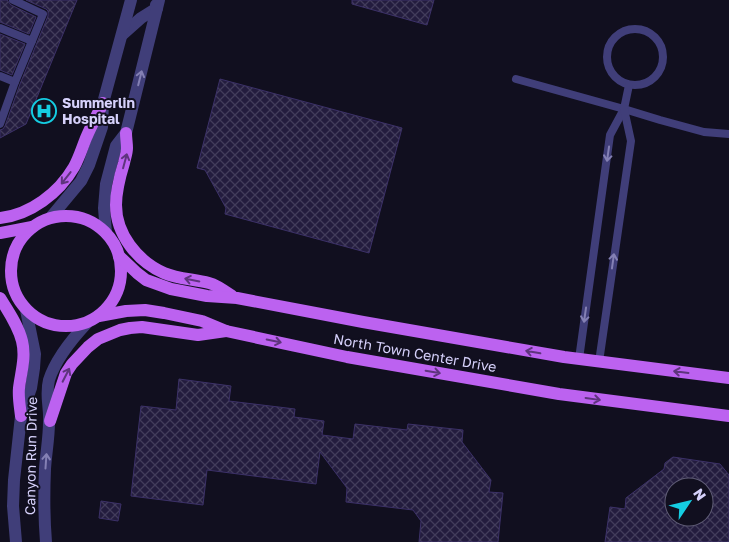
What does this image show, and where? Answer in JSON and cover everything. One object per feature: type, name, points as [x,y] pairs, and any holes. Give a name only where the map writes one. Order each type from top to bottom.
[{"type":"main road","points":[[0,218],[10,217],[37,205],[58,187],[75,166],[92,124],[103,103]]},
{"type":"main road","points":[[126,133],[128,150],[120,178],[116,214],[125,238],[132,249],[141,259],[164,273],[210,283],[237,298]]},
{"type":"main road","points":[[0,233],[32,227],[52,217],[70,216],[83,219],[95,224],[106,233],[114,244],[119,256],[121,269],[120,283],[116,295],[99,316],[74,326],[61,327],[48,324],[26,310],[12,287],[0,274]]},
{"type":"main road","points":[[12,287],[10,274],[11,260],[23,236],[32,227]]},
{"type":"main road","name":"North Town Center Drive","points":[[119,256],[146,280],[171,289],[207,296],[237,298],[579,359],[729,378]]},
{"type":"main road","points":[[0,298],[13,320],[22,340],[24,351],[19,389],[21,416]]},
{"type":"main road","name":"North Town Center Drive","points":[[99,316],[126,311],[146,310],[202,321],[226,331],[346,357],[559,394],[729,416]]},
{"type":"main road","points":[[50,421],[66,373],[72,364],[98,339],[120,330],[142,327],[198,335],[226,331]]},
{"type":"street","points":[[52,217],[81,181],[89,165],[102,126],[103,103],[131,0]]},
{"type":"street","points":[[121,36],[157,3]]},
{"type":"street","points":[[106,233],[104,208],[106,184],[116,146],[126,133],[157,3]]},
{"type":"street","name":"Canyon Run Drive","points":[[16,542],[13,506],[14,480],[21,416],[31,388],[34,368],[34,348],[26,310]]},
{"type":"street","name":"Canyon Run Drive","points":[[46,542],[44,523],[45,470],[50,421],[47,400],[49,380],[66,348],[87,322]]},
{"type":"lane","points":[[0,124],[43,14],[13,0]]},
{"type":"lane","points":[[0,28],[32,41]]},
{"type":"lane","points":[[635,28],[653,35],[659,42],[663,60],[661,69],[656,77],[639,86],[629,85],[620,82],[608,68],[607,48],[611,40],[618,34],[635,28]]},
{"type":"lane","points":[[0,76],[15,82]]},
{"type":"lane","points":[[516,79],[704,132],[729,134]]},
{"type":"lane","points":[[579,359],[610,135],[624,108],[629,85]]},
{"type":"lane","points":[[599,362],[631,141],[624,108]]},
{"type":"building","points":[[0,0],[7,0],[11,5],[36,17],[29,34],[0,22]]},
{"type":"building","points":[[26,0],[77,0],[26,124],[0,138],[0,130],[5,126],[48,16],[46,9]]},
{"type":"building","points":[[352,0],[434,0],[427,25],[352,4]]},
{"type":"building","points":[[0,34],[25,44],[12,75],[0,70]]},
{"type":"building","points":[[220,79],[402,128],[369,253],[225,214],[226,208],[205,170],[197,168]]},
{"type":"building","points":[[179,379],[231,386],[229,401],[295,409],[294,417],[324,421],[322,435],[353,439],[355,424],[407,430],[408,424],[463,430],[462,442],[491,480],[489,492],[503,493],[498,542],[419,542],[421,521],[413,510],[346,502],[347,488],[320,452],[316,484],[207,470],[203,505],[131,496],[141,406],[176,410]]},
{"type":"building","points":[[673,457],[720,464],[729,475],[729,542],[605,542],[610,507],[625,509],[626,498],[664,469],[665,463]]},
{"type":"building","points":[[101,501],[121,504],[118,521],[99,518]]},
{"type":"place","name":"Summerlin Hospital","points":[[44,111]]}]
